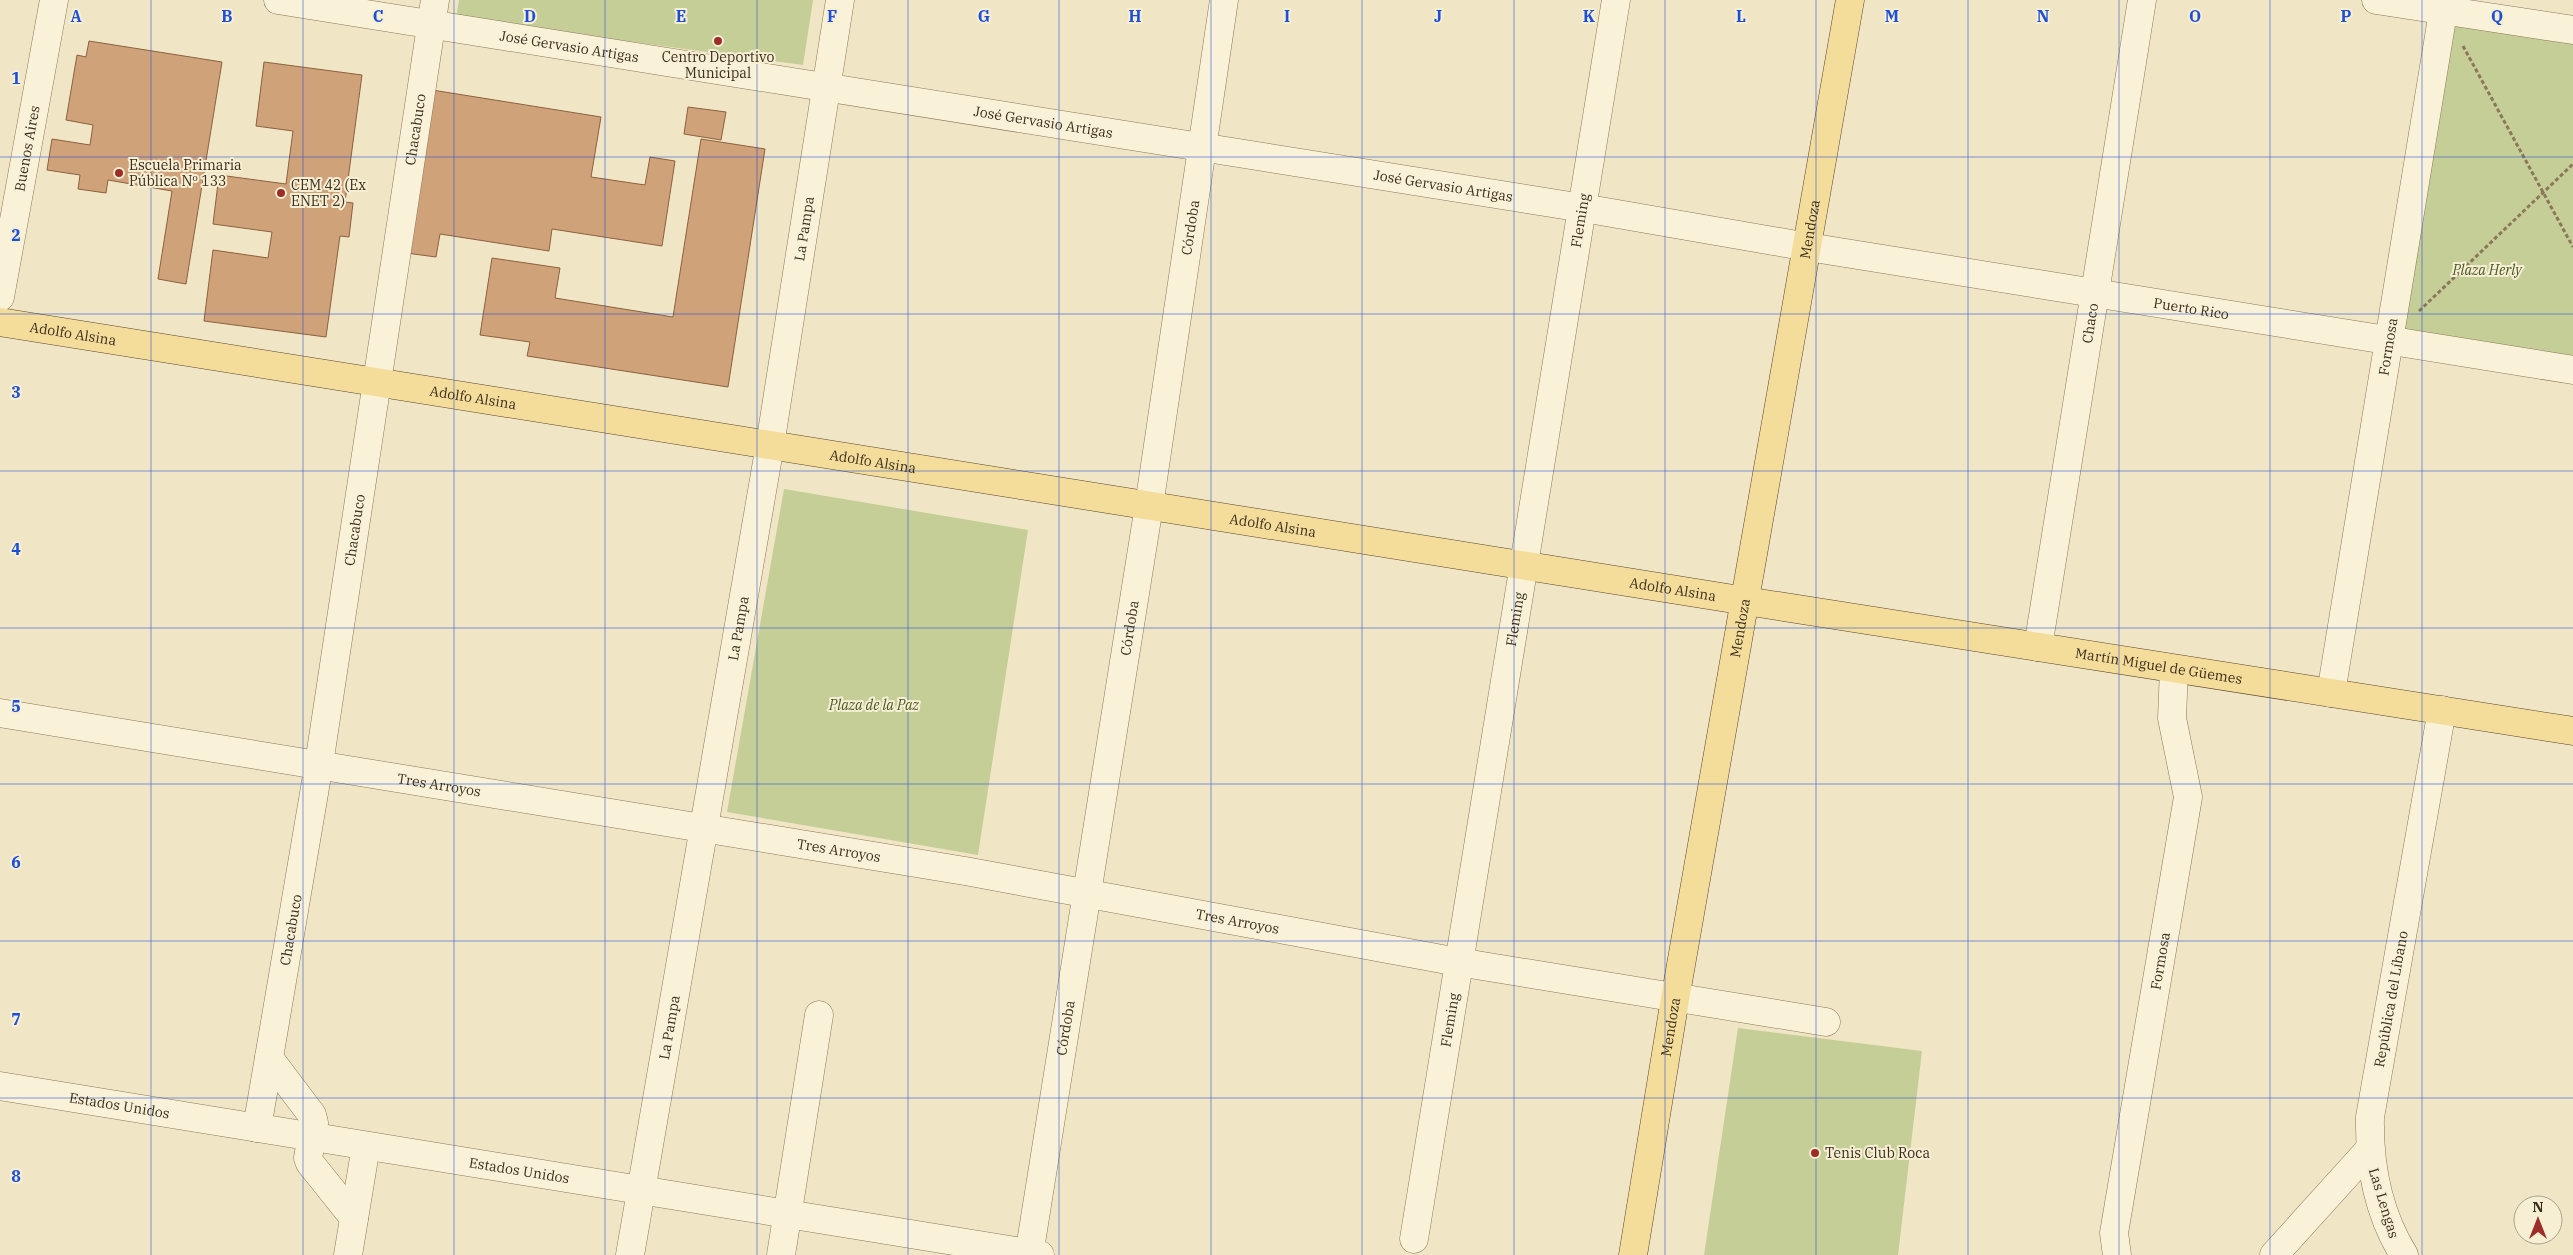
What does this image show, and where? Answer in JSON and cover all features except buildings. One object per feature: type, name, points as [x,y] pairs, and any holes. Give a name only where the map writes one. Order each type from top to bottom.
[{"type":"main road","name":"Mendoza","points":[[1633,1255],[1675,999],[1850,0]]},
{"type":"main road","name":"Adolfo Alsina","points":[[0,322],[1746,601]]},
{"type":"main road","name":"Martín Miguel de Güemes","points":[[1746,601],[2573,731]]},
{"type":"street","name":"Buenos Aires","points":[[0,297],[54,0]]},
{"type":"street","name":"José Gervasio Artigas","points":[[278,0],[433,12],[826,88],[1583,208],[1808,247]]},
{"type":"street","name":"La Pampa","points":[[630,1255],[770,445],[840,0]]},
{"type":"street","name":"Córdoba","points":[[1033,1254],[1085,893],[1149,506],[1224,0]]},
{"type":"street","name":"Fleming","points":[[1414,1239],[1616,0]]},
{"type":"street","name":"Chaco","points":[[2038,647],[2142,0]]},
{"type":"street","points":[[2376,0],[2444,5],[2573,30]]},
{"type":"street","name":"Formosa","points":[[2331,693],[2444,5]]},
{"type":"street","name":"Chacabuco","points":[[257,1128],[319,764],[433,12]]},
{"type":"street","name":"Puerto Rico","points":[[1808,247],[2573,370]]},
{"type":"street","name":"Formosa","points":[[2117,1255],[2114,1233],[2188,797],[2172,718],[2174,668]]},
{"type":"street","name":"República del Líbano","points":[[2369,1150],[2370,1117],[2442,710]]},
{"type":"street","name":"Tres Arroyos","points":[[0,713],[704,828],[1085,893],[1458,962],[1675,999],[1826,1022]]},
{"type":"street","points":[[781,1255],[819,1015]]},
{"type":"street","points":[[269,1058],[312,1115],[314,1123],[308,1158],[310,1164],[354,1218]]},
{"type":"street","name":"Estados Unidos","points":[[0,1086],[1033,1254]]},
{"type":"street","points":[[348,1255],[366,1146]]},
{"type":"street","points":[[2274,1255],[2369,1150]]},
{"type":"street","name":"Las Lengas","points":[[2369,1150],[2376,1185],[2392,1236],[2404,1255]]},
{"type":"path","points":[[2462,45],[2573,247]]},
{"type":"path","points":[[2416,314],[2573,164]]},
{"type":"green space","name":"Centro Deportivo Municipal","points":[[459,0],[813,0],[803,65],[456,18]]},
{"type":"green space","name":"Plaza Herly","points":[[2443,10],[2573,30],[2573,370],[2388,341]]},
{"type":"green space","name":"Plaza de la Paz","points":[[784,489],[1028,530],[978,855],[727,812]]},
{"type":"green space","name":"Tenis Club Roca","points":[[1738,1028],[1922,1051],[1898,1255],[1704,1255]]},
{"type":"place","name":"Centro Deportivo Municipal","points":[[718,41]]},
{"type":"place","name":"Escuela Primaria Pública Nº 133","points":[[119,173]]},
{"type":"place","name":"CEM 42 (Ex ENET 2)","points":[[281,193]]},
{"type":"place","name":"Tenis Club Roca","points":[[1815,1153]]}]
